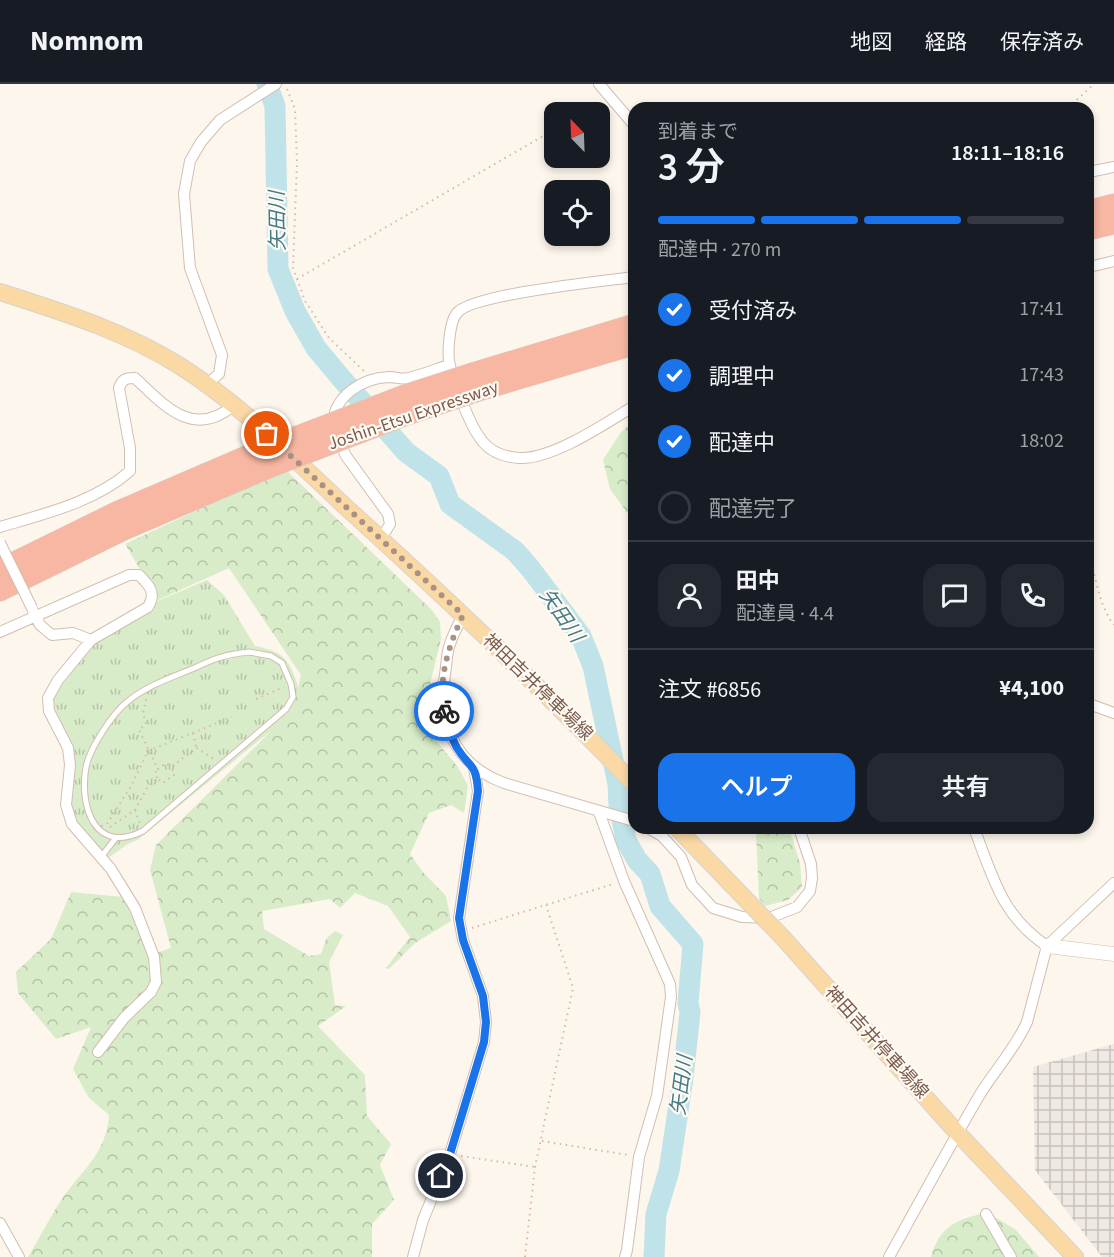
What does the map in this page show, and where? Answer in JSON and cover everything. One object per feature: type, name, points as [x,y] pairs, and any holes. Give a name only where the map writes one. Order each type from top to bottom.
[{"type":"highway","points":[[1094,209],[1114,204]]},
{"type":"highway","points":[[1094,229],[1114,224]]},
{"type":"highway","name":"Joshin-Etsu Expressway","points":[[0,569],[116,512],[258,451],[361,411],[472,373],[628,326]]},
{"type":"highway","name":"Joshin-Etsu Expressway","points":[[0,591],[124,531],[269,468],[410,414],[628,347]]},
{"type":"main road","name":"神田吉井停車場線","points":[[0,292],[115,331],[178,365],[207,384],[234,405],[463,615],[568,715],[628,778]]},
{"type":"main road","name":"神田吉井停車場線","points":[[683,834],[785,940],[958,1132],[1075,1257]]},
{"type":"street","points":[[207,384],[219,374],[222,355],[190,268],[184,194],[190,161],[201,142],[220,120],[276,84]]},
{"type":"street","points":[[599,84],[628,117]]},
{"type":"street","points":[[1094,171],[1114,166]]},
{"type":"street","points":[[1094,266],[1114,261]]},
{"type":"street","points":[[628,278],[496,297],[468,305],[456,313],[450,330],[449,365],[471,423],[483,442],[501,456],[522,458],[541,455],[584,437],[628,410]]},
{"type":"street","points":[[381,539],[390,524],[388,514],[346,456],[333,425],[333,412],[358,385],[388,377],[405,379],[449,365]]},
{"type":"street","points":[[0,527],[100,492],[130,471],[130,448],[119,388],[121,381],[135,378],[169,410],[194,420],[211,418],[234,405]]},
{"type":"street","points":[[0,543],[45,631],[52,635],[73,633],[92,640]]},
{"type":"street","points":[[0,632],[34,613],[129,575],[139,575],[152,592],[152,600],[148,607],[92,640],[58,680],[48,698],[49,711],[68,748],[70,765],[66,805],[72,824],[111,869],[141,923],[154,957],[156,982],[151,992],[124,1018],[98,1052]]},
{"type":"street","points":[[463,615],[449,645],[442,686],[446,721],[456,747],[465,759],[489,778],[628,819]]},
{"type":"street","points":[[1094,706],[1114,713]]},
{"type":"street","points":[[413,1257],[423,1220],[450,1154],[484,1042],[486,1022],[483,996],[461,932],[459,918],[478,791],[474,768]]},
{"type":"street","points":[[599,812],[624,880],[670,984],[657,1096],[639,1157],[625,1257]]},
{"type":"street","points":[[658,834],[681,857],[692,885],[713,908],[742,917],[769,918],[797,907],[810,891],[813,878],[811,864],[801,834]]},
{"type":"street","points":[[976,834],[1005,906],[1026,931],[1047,946],[1114,954]]},
{"type":"street","points":[[889,1257],[958,1132],[1022,1033],[1047,946],[1114,883]]},
{"type":"street","points":[[986,1214],[1011,1257]]},
{"type":"street","points":[[0,1223],[19,1257]]},
{"type":"lane","points":[[249,652],[271,656],[282,663],[291,684],[293,697],[286,709],[143,831],[132,837],[115,839],[102,832],[88,815],[84,798],[86,766],[112,718],[126,702],[145,690],[220,657],[249,652]]},
{"type":"lane","points":[[101,857],[115,839]]},
{"type":"path","points":[[284,84],[295,109],[297,163],[293,268],[304,301],[329,338],[373,380]]},
{"type":"path","points":[[1074,102],[1094,84]]},
{"type":"path","points":[[603,102],[612,97]]},
{"type":"path","points":[[297,279],[544,135]]},
{"type":"path","points":[[1094,571],[1104,611],[1114,625]]},
{"type":"path","points":[[256,699],[291,684]]},
{"type":"path","points":[[145,690],[147,702],[143,713],[146,724],[139,730],[158,769]]},
{"type":"path","points":[[102,832],[131,786],[148,751],[232,717]]},
{"type":"path","points":[[193,733],[196,748],[223,764]]},
{"type":"path","points":[[171,767],[196,748]]},
{"type":"path","points":[[166,763],[175,774],[163,783],[154,772],[158,769],[166,763]]},
{"type":"path","points":[[102,832],[135,810],[147,789],[157,778]]},
{"type":"path","points":[[135,810],[143,831]]},
{"type":"path","points":[[461,932],[624,880]]},
{"type":"path","points":[[525,1257],[535,1167],[573,988],[546,905]]},
{"type":"path","points":[[542,1141],[639,1157]]},
{"type":"path","points":[[450,1154],[535,1167]]},
{"type":"shaded area","points":[[1114,1044],[1114,1257],[1102,1257],[1035,1170],[1033,1067]]},
{"type":"green space","points":[[628,426],[628,514],[610,489],[603,460],[621,432]]},
{"type":"green space","points":[[285,469],[431,609],[440,622],[441,639],[431,680],[430,713],[437,742],[458,767],[468,786],[464,813],[451,805],[429,813],[410,854],[422,871],[446,896],[451,921],[415,943],[389,969],[386,968],[410,937],[388,906],[355,893],[340,908],[330,899],[262,911],[264,929],[309,956],[321,954],[326,939],[335,931],[343,935],[329,962],[335,1005],[346,1006],[318,1026],[365,1075],[367,1116],[391,1144],[380,1165],[394,1200],[372,1224],[372,1257],[28,1257],[64,1196],[99,1150],[104,1140],[109,1115],[89,1098],[73,1069],[91,1027],[56,1039],[18,993],[16,972],[51,939],[71,892],[123,897],[150,955],[171,948],[150,870],[156,845],[263,739],[295,702],[301,675],[229,568],[158,600],[125,544]]},
{"type":"green space","points":[[207,580],[224,595],[255,646],[275,652],[287,662],[297,684],[299,699],[285,719],[139,839],[126,845],[107,859],[75,822],[69,805],[74,753],[54,707],[53,698],[93,643],[155,602]]},
{"type":"green space","points":[[756,834],[791,834],[800,863],[802,887],[788,900],[765,906],[759,898]]},
{"type":"green space","points":[[987,1212],[1016,1230],[1039,1257],[931,1257],[939,1238],[951,1226],[958,1221]]},
{"type":"waterway","name":"矢田川","points":[[267,84],[275,106],[278,269],[295,311],[316,348],[341,378],[406,452],[439,476],[450,504],[515,551],[581,636],[593,666],[618,784],[619,805],[626,840],[637,860],[650,874],[660,906],[693,944],[688,1003],[690,1012],[683,1078],[669,1171],[656,1214],[654,1257]]},
{"type":"way so far","points":[[267,434],[463,615],[449,645],[442,686],[444,711]]},
{"type":"route","points":[[441,1176],[450,1154],[484,1042],[486,1022],[483,996],[463,940],[459,918],[478,791],[477,779],[474,768],[456,747],[444,711]]}]
